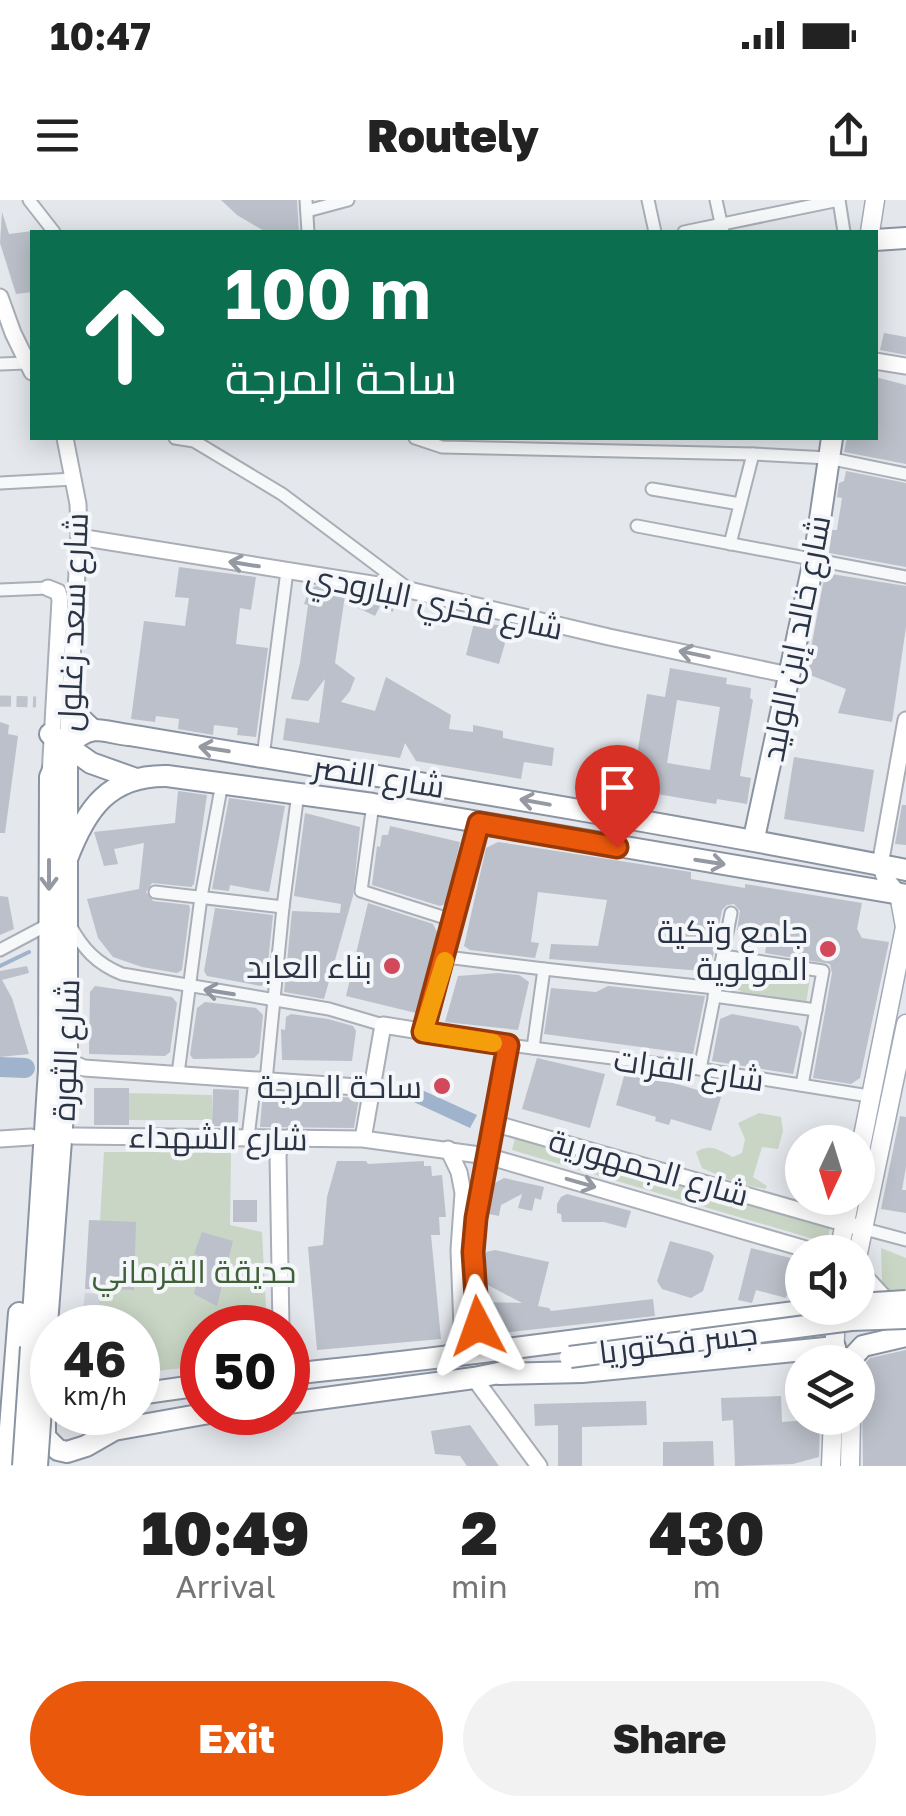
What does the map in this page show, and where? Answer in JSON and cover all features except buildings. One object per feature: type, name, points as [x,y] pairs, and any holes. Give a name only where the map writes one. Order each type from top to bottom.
[{"type":"highway","points":[[878,240],[906,238]]},
{"type":"highway","name":"شارع خالد إبن الوليد","points":[[754,838],[814,560],[830,448]]},
{"type":"highway","points":[[68,706],[93,730]]},
{"type":"highway","points":[[58,741],[93,730]]},
{"type":"highway","points":[[91,763],[84,746],[93,730]]},
{"type":"highway","name":"شارع النصر","points":[[93,730],[754,838],[906,870]]},
{"type":"highway","name":"شارع النصر","points":[[58,741],[91,763],[136,778],[167,776],[374,804],[902,894]]},
{"type":"highway","name":"شارع الثورة","points":[[40,1305],[61,1068],[50,777],[58,741]]},
{"type":"highway","name":"شارع الثورة","points":[[58,741],[67,859],[58,922]]},
{"type":"highway","points":[[268,758],[264,774],[272,790]]},
{"type":"highway","points":[[67,859],[86,816],[99,800],[136,778]]},
{"type":"highway","points":[[832,882],[841,867],[839,856]]},
{"type":"highway","points":[[35,1305],[32,1137],[41,1082],[61,1068],[74,1098],[62,1305]]},
{"type":"highway","points":[[875,1305],[903,1304]]},
{"type":"highway","points":[[866,1345],[906,1333],[895,1318],[903,1304]]},
{"type":"highway","name":"جسر فكتوريا","points":[[567,1348],[850,1320],[903,1304]]},
{"type":"highway","name":"جسر فكتوريا","points":[[567,1348],[785,1315]]},
{"type":"highway","points":[[310,1369],[444,1359],[496,1350],[567,1348]]},
{"type":"highway","points":[[500,1374],[567,1348]]},
{"type":"highway","points":[[310,1399],[500,1374],[785,1361]]},
{"type":"highway","points":[[7,1466],[7,1395],[30,1362]]},
{"type":"highway","points":[[23,1466],[30,1405]]},
{"type":"highway","points":[[46,1435],[50,1445],[67,1452],[114,1430],[180,1418]]},
{"type":"highway","points":[[5,1442],[30,1424]]},
{"type":"highway","points":[[37,1435],[37,1466]]},
{"type":"highway","points":[[68,1466],[86,1446]]},
{"type":"main road","points":[[870,230],[875,200]]},
{"type":"main road","points":[[0,297],[30,368]]},
{"type":"main road","points":[[878,361],[906,366]]},
{"type":"main road","name":"شارع سعد زغلول","points":[[58,741],[68,706],[79,537],[65,440]]},
{"type":"main road","name":"شارع فخري البارودي","points":[[79,537],[409,590],[789,675]]},
{"type":"main road","points":[[48,588],[58,592],[60,600],[58,741]]},
{"type":"main road","points":[[865,1125],[905,927],[902,894],[884,876],[880,865],[906,720]]},
{"type":"main road","points":[[423,1032],[479,823]]},
{"type":"main road","points":[[848,1235],[898,1092],[906,1024]]},
{"type":"main road","points":[[487,1156],[363,1139],[383,1025],[508,1045],[473,1252],[480,1337],[496,1350]]},
{"type":"main road","points":[[61,1068],[372,1088]]},
{"type":"main road","name":"شارع الجمهورية","points":[[494,1123],[853,1226]]},
{"type":"main road","name":"شارع الشهداء","points":[[73,1136],[363,1139]]},
{"type":"main road","points":[[254,1136],[268,1154],[279,1305]]},
{"type":"main road","points":[[0,1139],[32,1137]]},
{"type":"main road","points":[[273,1305],[278,1154],[291,1137]]},
{"type":"main road","points":[[444,1359],[455,1348],[462,1328],[459,1250],[463,1193],[448,1149]]},
{"type":"main road","name":"شارع الجمهورية","points":[[487,1156],[785,1243]]},
{"type":"main road","points":[[617,1193],[627,1161]]},
{"type":"main road","points":[[663,1206],[671,1174]]},
{"type":"main road","points":[[852,1215],[855,1235]]},
{"type":"main road","points":[[875,1282],[903,1304]]},
{"type":"main road","points":[[474,1378],[539,1466]]},
{"type":"main road","points":[[832,1466],[833,1435]]},
{"type":"main road","points":[[850,1466],[851,1435]]},
{"type":"street","points":[[29,200],[52,230]]},
{"type":"street","points":[[306,206],[348,200]]},
{"type":"street","points":[[648,200],[654,230]]},
{"type":"street","points":[[716,200],[722,228],[778,206],[839,200],[844,230]]},
{"type":"street","points":[[0,364],[30,368]]},
{"type":"street","points":[[197,440],[282,494],[409,590]]},
{"type":"street","points":[[420,440],[442,447],[753,454],[830,448],[906,474]]},
{"type":"street","points":[[730,544],[753,454]]},
{"type":"street","points":[[0,483],[74,480]]},
{"type":"street","points":[[652,489],[740,504]]},
{"type":"street","points":[[638,526],[906,577]]},
{"type":"street","points":[[268,758],[287,571]]},
{"type":"street","points":[[0,590],[48,588]]},
{"type":"street","points":[[178,1074],[201,897],[222,784]]},
{"type":"street","points":[[254,1136],[276,1001],[298,793]]},
{"type":"street","points":[[374,804],[361,891],[455,920]]},
{"type":"street","points":[[155,892],[283,907]]},
{"type":"street","points":[[700,1069],[731,913]]},
{"type":"street","points":[[0,950],[58,922],[104,967],[122,974],[329,1010],[383,1025]]},
{"type":"street","points":[[446,956],[714,992],[816,1010]]},
{"type":"street","points":[[723,956],[823,971],[802,1085]]},
{"type":"street","points":[[532,1048],[544,969]]},
{"type":"street","name":"شارع الفرات","points":[[508,1045],[700,1069],[870,1096]]},
{"type":"street","points":[[853,1226],[906,1240]]},
{"type":"shaded area","points":[[85,1293],[100,1294],[99,1305],[84,1305]]},
{"type":"green space","points":[[740,969],[810,978],[806,1004],[747,996],[732,985]]},
{"type":"green space","points":[[129,1093],[212,1095],[212,1120],[129,1120]]},
{"type":"green space","points":[[759,1113],[781,1117],[783,1131],[778,1149],[762,1147],[753,1177],[767,1186],[765,1189],[736,1183],[702,1168],[696,1152],[701,1149],[714,1148],[733,1157],[742,1153],[745,1139],[738,1123]]},
{"type":"green space","points":[[516,1135],[830,1227],[828,1235],[800,1235],[512,1150]]},
{"type":"green space","name":"حديقة القرماني","points":[[104,1152],[231,1152],[230,1225],[262,1232],[266,1305],[180,1305],[180,1368],[160,1371],[160,1305],[99,1305],[100,1289],[134,1290],[100,1221]]},
{"type":"green space","points":[[881,1248],[906,1258],[906,1292],[890,1293],[882,1281]]},
{"type":"water","points":[[411,1085],[477,1115],[470,1128],[405,1098]]},
{"type":"waterway","points":[[0,966],[29,952]]},
{"type":"waterway","points":[[0,1067],[25,1068]]},
{"type":"tunnel","points":[[0,701],[36,702]]},
{"type":"slow traffic","points":[[445,961],[423,1032],[493,1043]]},
{"type":"place","name":"جامع وتكية المولوية","points":[[828,949]]},
{"type":"place","name":"بناء العابد","points":[[392,966]]},
{"type":"place","name":"ساحة المرجة","points":[[442,1086]]},
{"type":"route","points":[[478,1326],[473,1252],[476,1218],[508,1045],[423,1032],[479,823],[617,847]]}]
